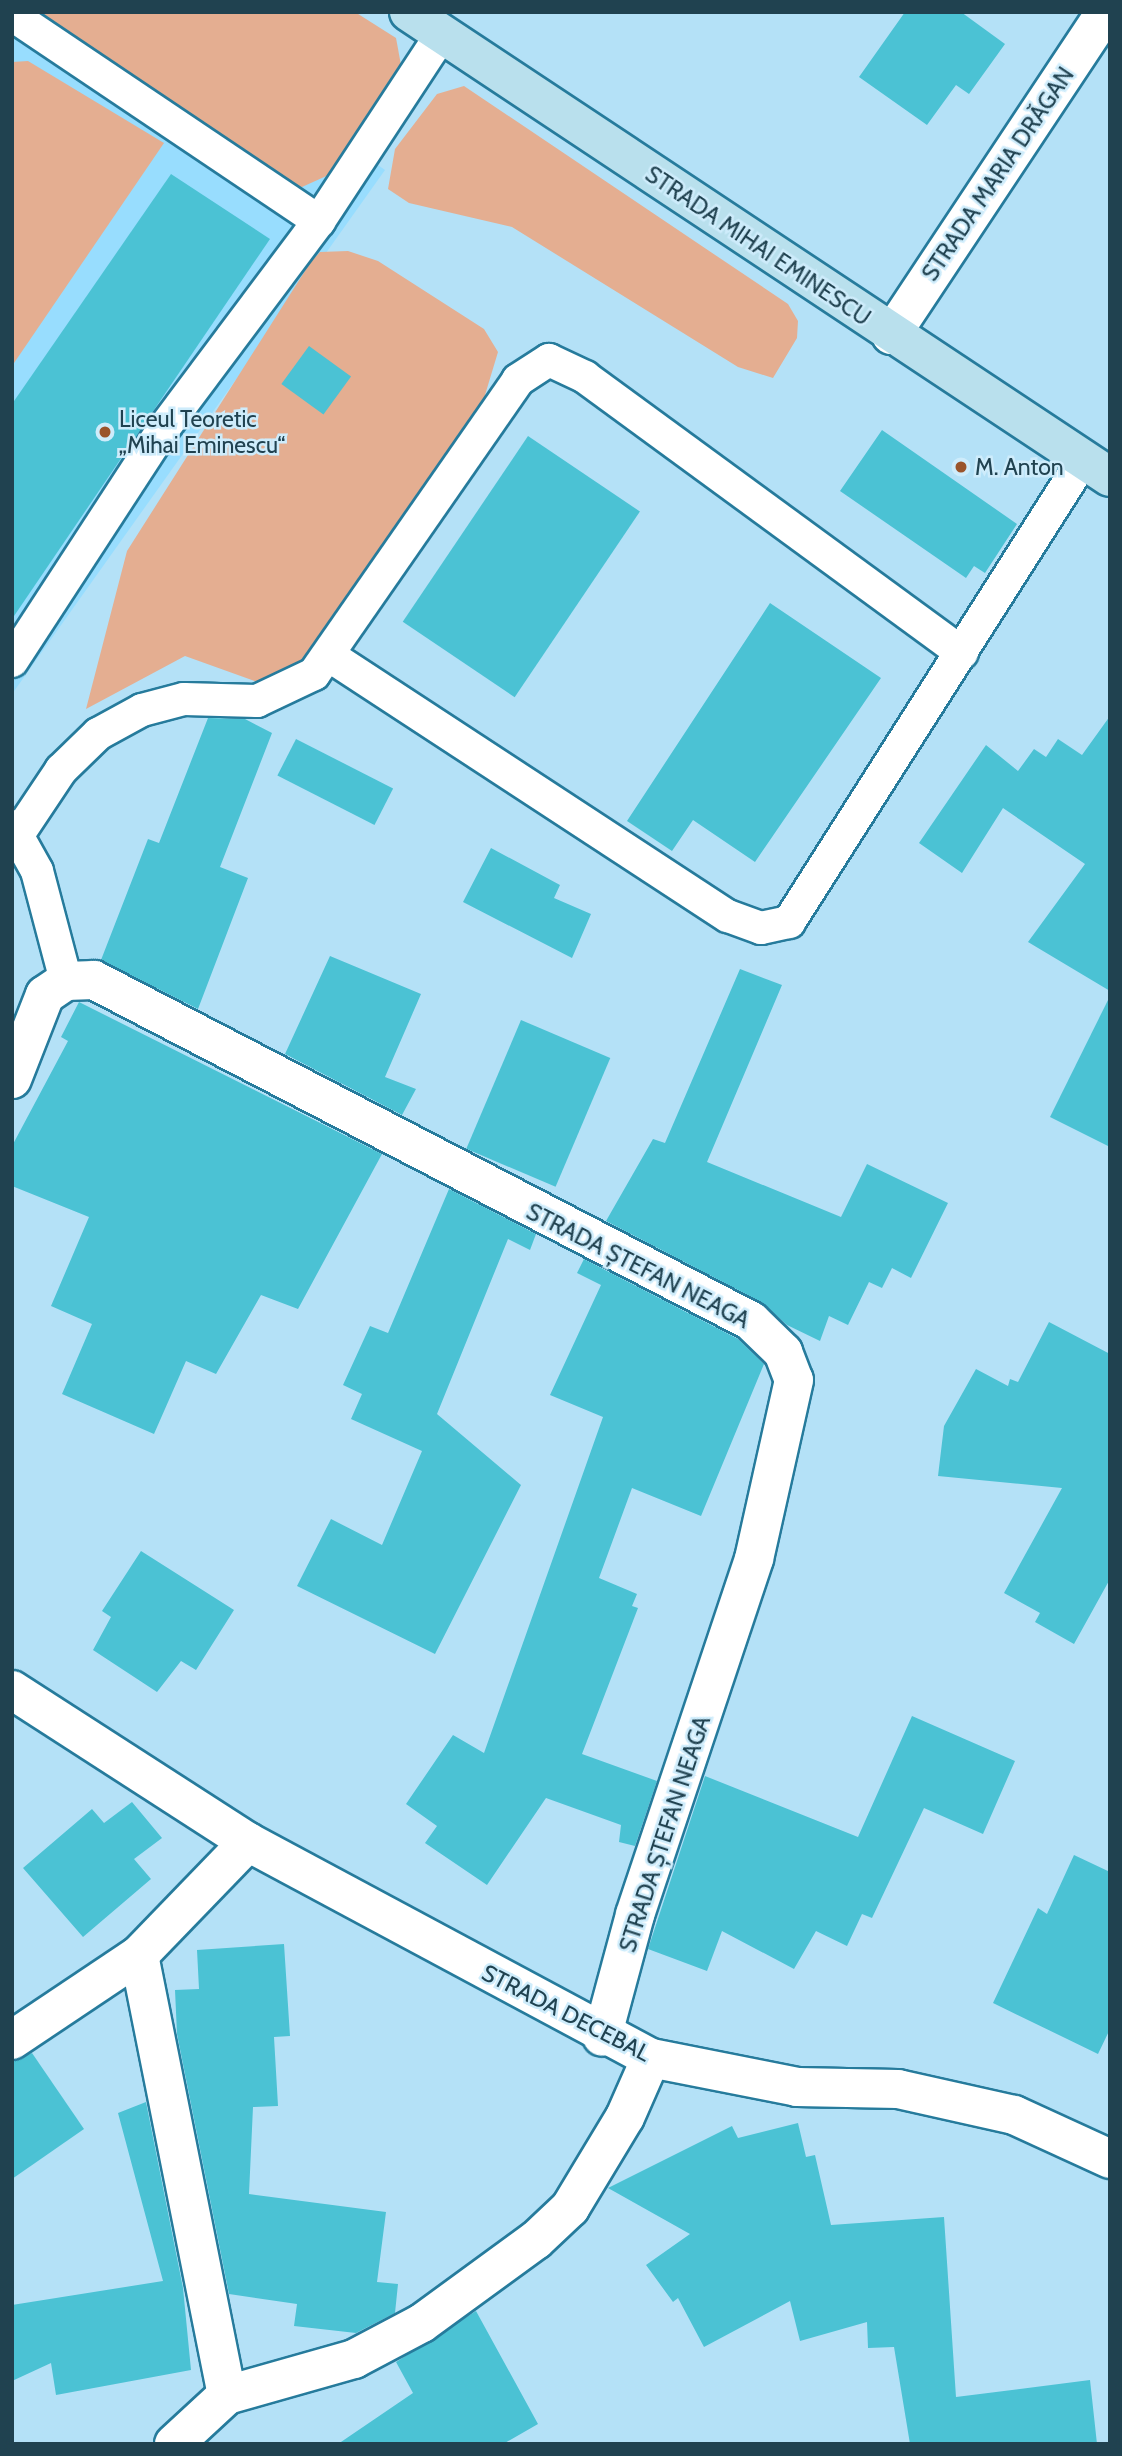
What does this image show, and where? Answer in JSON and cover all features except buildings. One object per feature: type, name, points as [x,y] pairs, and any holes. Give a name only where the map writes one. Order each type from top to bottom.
[{"type":"main road","name":"STRADA MIHAI EMINESCU","points":[[409,12],[448,23],[891,335],[1096,469]]},
{"type":"street","name":"STRADA MARIA DRĂGAN","points":[[891,335],[1106,12]]},
{"type":"street","name":"STRADA ȘTEFAN NEAGA","points":[[66,981],[94,980],[128,997],[751,1321],[783,1352],[794,1380],[757,1546],[635,1915],[602,2037]]},
{"type":"street","points":[[12,1079],[32,1019],[46,995],[66,981]]},
{"type":"street","name":"STRADA DECEBAL","points":[[12,1690],[248,1842],[602,2037],[651,2058],[797,2087],[898,2089],[1014,2115],[1110,2159]]},
{"type":"street","points":[[12,2040],[139,1955],[248,1842]]},
{"type":"street","points":[[139,1955],[227,2395]]},
{"type":"street","points":[[174,2444],[227,2395],[354,2358],[422,2323],[536,2240],[570,2208],[625,2117],[651,2058]]},
{"type":"lane","points":[[12,15],[319,220]]},
{"type":"lane","points":[[12,661],[161,432],[319,220],[448,23]]},
{"type":"lane","points":[[66,981],[37,871],[16,829],[61,770],[98,734],[142,710],[184,699],[257,701],[288,692],[330,656],[518,380],[548,360],[585,377],[962,653]]},
{"type":"lane","points":[[330,656],[728,916],[761,928],[789,922],[962,653],[1096,469]]},
{"type":"shaded area","name":"Liceul Teoretic „Mihai Eminescu“","points":[[12,12],[162,12],[385,170],[12,694]]},
{"type":"shaded area","points":[[20,12],[355,12],[396,38],[401,65],[333,173],[302,187],[283,184]]},
{"type":"shaded area","points":[[28,61],[164,143],[12,366],[12,62]]},
{"type":"shaded area","points":[[464,86],[788,304],[798,321],[797,338],[773,378],[738,367],[512,227],[409,203],[388,189],[395,149],[437,94]]},
{"type":"shaded area","points":[[348,251],[378,261],[484,329],[498,352],[482,405],[300,664],[266,685],[185,656],[86,709],[127,551],[310,263],[320,252]]},
{"type":"place","name":"Liceul Teoretic „Mihai Eminescu“","points":[[105,432]]},
{"type":"place","name":"M. Anton","points":[[961,467]]}]
